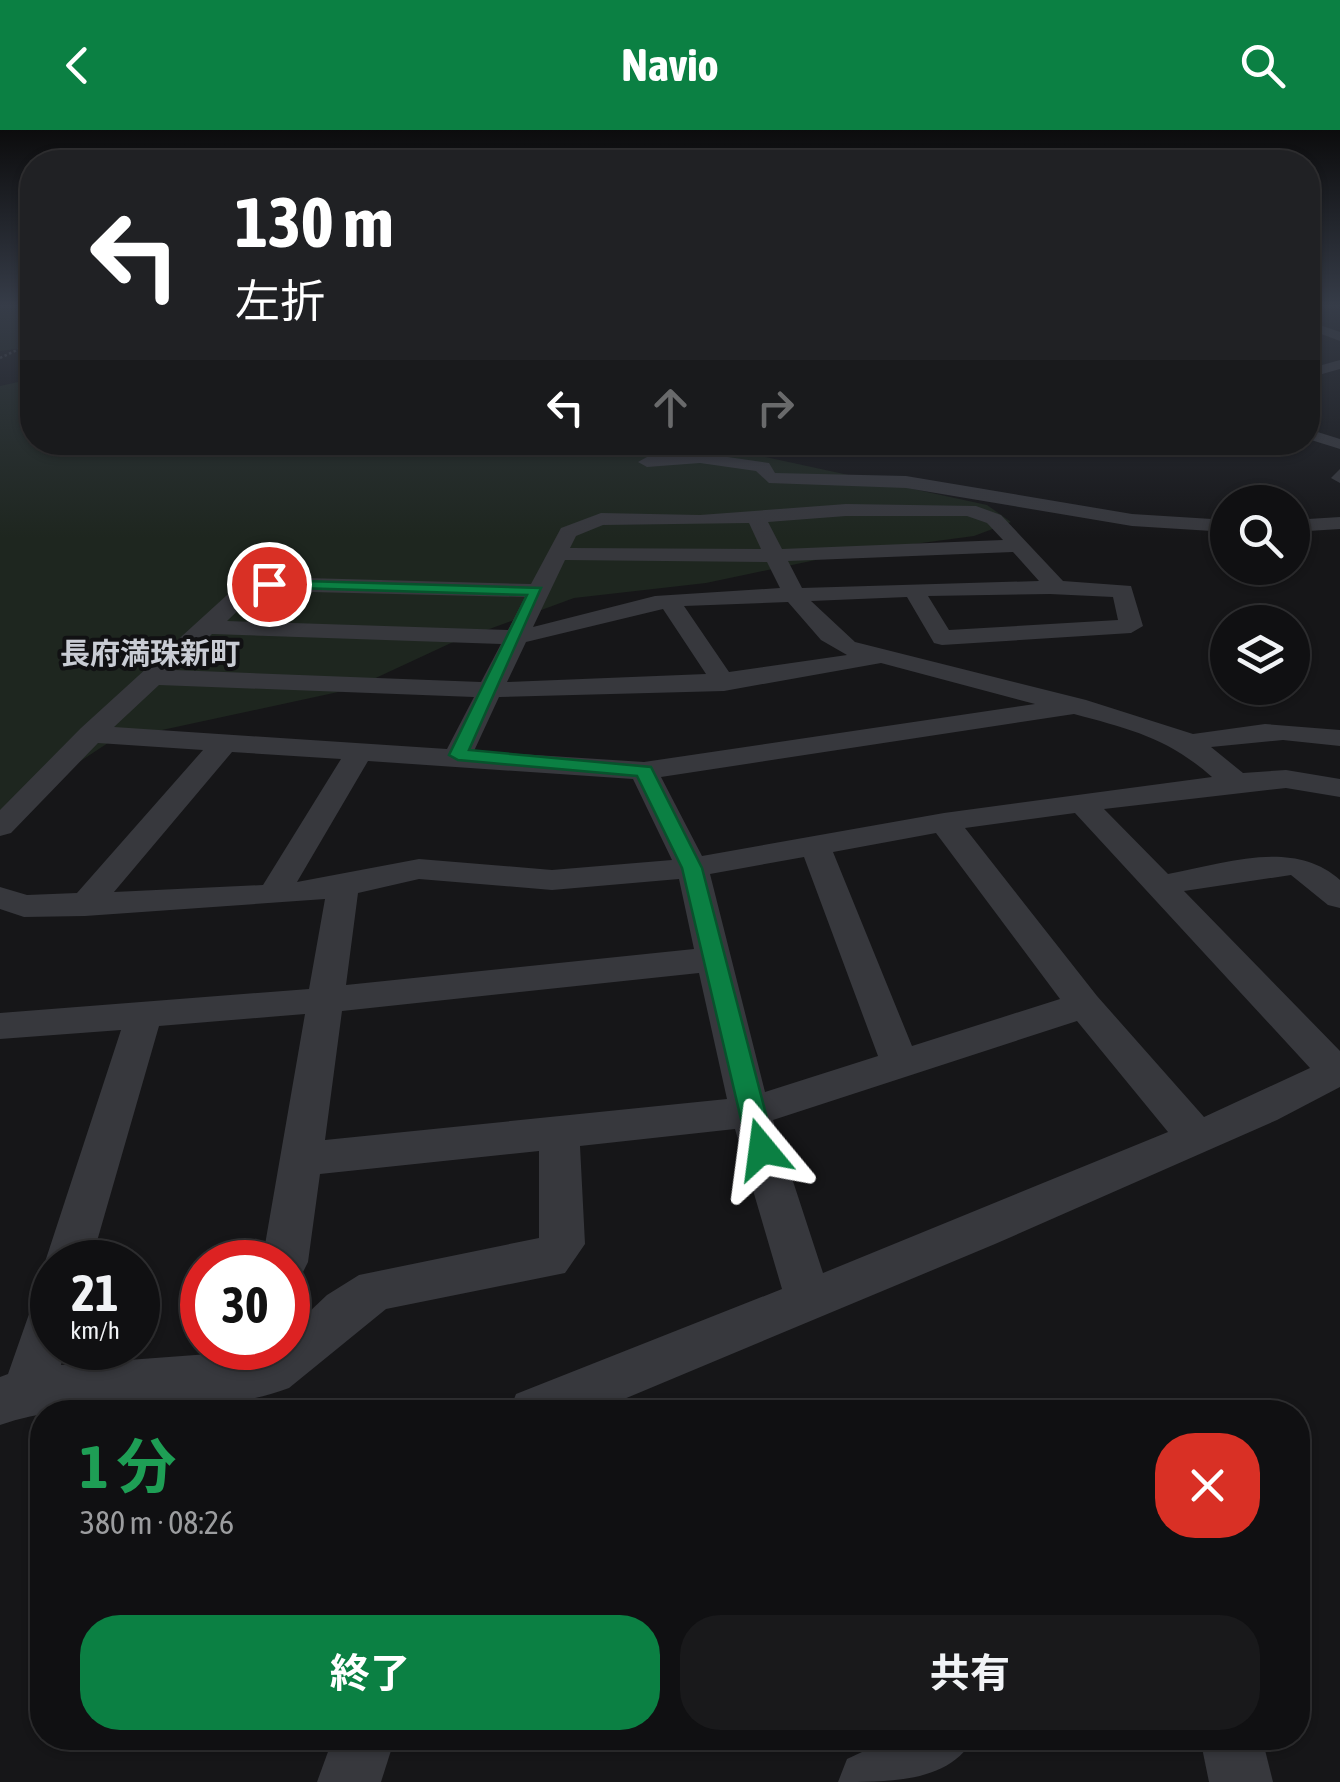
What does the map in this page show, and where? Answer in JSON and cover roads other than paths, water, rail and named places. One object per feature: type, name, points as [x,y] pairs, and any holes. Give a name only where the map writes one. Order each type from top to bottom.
[{"type":"street","points":[[647,462],[723,460],[763,468],[769,478],[906,482],[1009,496],[1132,520],[1210,525]]},
{"type":"street","points":[[458,755],[568,532],[592,520],[969,510],[994,518],[1055,585]]},
{"type":"street","points":[[755,515],[793,596],[833,640],[878,657],[1077,706],[1190,742],[1236,782]]},
{"type":"street","points":[[1310,525],[1340,523]]},
{"type":"street","points":[[207,627],[513,637],[552,633],[653,584],[776,554],[1018,546]]},
{"type":"street","points":[[557,554],[653,584],[793,596],[1055,585],[1122,591],[1131,626],[942,638],[914,591]]},
{"type":"street","points":[[0,827],[91,734],[246,590],[269,584],[536,591]]},
{"type":"street","points":[[653,584],[724,683]]},
{"type":"street","points":[[152,677],[488,692],[724,683],[878,657]]},
{"type":"street","points":[[91,734],[458,755],[644,771],[1077,706]]},
{"type":"street","points":[[1190,742],[1243,731],[1284,729],[1340,738]]},
{"type":"street","points":[[85,905],[224,742]]},
{"type":"street","points":[[273,895],[360,750]]},
{"type":"street","points":[[644,771],[692,868],[750,1112],[808,1298]]},
{"type":"street","points":[[0,897],[24,906],[273,895],[343,887],[420,869],[552,880],[692,868],[944,822],[1236,782],[1286,779],[1340,788]]},
{"type":"street","points":[[563,1400],[980,1231],[1263,1109],[1337,1070],[1081,802]]},
{"type":"street","points":[[944,822],[1084,1005],[1196,1136]]},
{"type":"street","points":[[815,846],[900,1063]]},
{"type":"street","points":[[1161,886],[1279,864],[1297,866],[1314,874],[1340,898]]},
{"type":"street","points":[[289,1240],[343,887]]},
{"type":"street","points":[[0,1026],[326,1000],[716,959]]},
{"type":"street","points":[[304,1159],[750,1112],[1084,1005]]},
{"type":"street","points":[[75,1240],[144,1015]]},
{"type":"street","points":[[310,1341],[344,1310],[376,1290],[549,1259],[562,1244],[560,1132]]},
{"type":"street","points":[[30,1361],[14,1396],[194,1381],[233,1370]]},
{"type":"street","points":[[348,1782],[360,1750]]},
{"type":"street","points":[[870,1782],[906,1766],[927,1750]]},
{"type":"street","points":[[1233,1750],[1241,1782]]},
{"type":"district","name":"長府満珠新町","points":[[150,653]]}]
